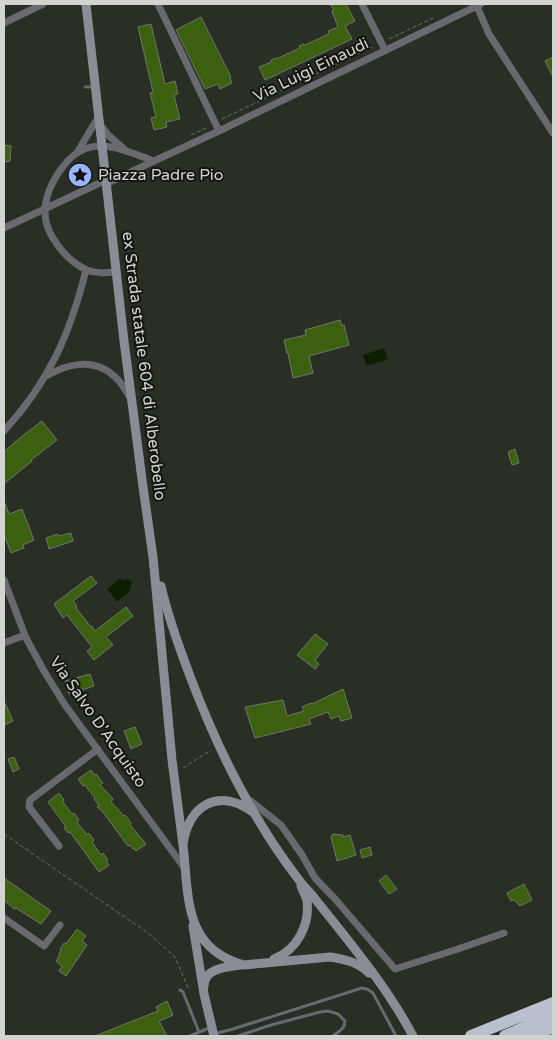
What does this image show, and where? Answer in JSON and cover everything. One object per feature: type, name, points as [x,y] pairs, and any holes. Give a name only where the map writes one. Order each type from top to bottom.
[{"type":"highway","points":[[471,1036],[553,1003]]},
{"type":"highway","points":[[505,1036],[553,1015]]},
{"type":"highway","points":[[524,1036],[553,1028]]},
{"type":"main road","name":"ex Strada statale 604 di Alberobello","points":[[86,4],[142,487],[153,557],[173,771],[183,845]]},
{"type":"main road","name":"ex Strada statale 604 di Alberobello","points":[[153,557],[165,604],[182,656],[218,746],[269,837],[300,882],[363,959],[394,1004]]},
{"type":"main road","points":[[186,871],[183,845],[187,826],[200,808],[210,803],[226,800],[239,804],[256,815]]},
{"type":"main road","name":"ex Strada statale 604 di Alberobello","points":[[186,871],[190,905],[196,927],[203,941],[221,956],[232,962],[244,964],[321,957],[353,962],[367,970],[383,988],[413,1036]]},
{"type":"main road","points":[[267,962],[279,957],[293,947],[304,926],[306,901],[300,882]]},
{"type":"main road","points":[[190,905],[204,994],[213,1032]]},
{"type":"main road","points":[[204,994],[204,980],[206,976],[213,971],[244,964]]},
{"type":"street","points":[[4,22],[43,4]]},
{"type":"street","points":[[158,4],[219,131]]},
{"type":"street","points":[[362,4],[383,46]]},
{"type":"street","points":[[478,4],[485,27],[493,42],[553,133]]},
{"type":"street","name":"Via Luigi Einaudi","points":[[4,228],[44,208],[219,131],[383,46],[478,4]]},
{"type":"street","points":[[116,272],[99,273],[86,270],[64,254],[57,245],[46,222],[44,208],[47,196],[59,172],[82,146],[100,120],[108,135],[126,151]]},
{"type":"street","points":[[76,153],[102,146],[126,151],[154,161]]},
{"type":"street","points":[[4,431],[20,413],[59,352],[79,298],[86,270]]},
{"type":"street","points":[[44,377],[69,366],[94,364],[114,375],[132,400]]},
{"type":"street","name":"Via Salvo D'Acquisto","points":[[4,580],[24,635],[65,705],[186,871]]},
{"type":"street","points":[[4,643],[24,635]]},
{"type":"street","points":[[59,846],[29,807],[30,800],[98,750]]},
{"type":"street","points":[[245,796],[281,826],[302,855],[315,878],[395,969],[504,932]]},
{"type":"street","points":[[4,918],[44,946],[60,925]]},
{"type":"lane","points":[[85,87],[96,86]]},
{"type":"lane","points":[[190,1036],[199,1032],[232,1029],[362,988],[373,993],[396,1036]]},
{"type":"lane","points":[[180,990],[183,992],[199,1032]]},
{"type":"lane","points":[[238,1036],[271,1025],[328,1011],[338,1014],[345,1022],[341,1030],[332,1036]]},
{"type":"path","points":[[190,136],[383,46],[438,15]]},
{"type":"path","points":[[173,771],[218,746]]},
{"type":"path","points":[[4,834],[148,933],[175,957],[190,994]]},
{"type":"shaded area","points":[[384,348],[388,359],[367,366],[363,355]]},
{"type":"shaded area","points":[[120,578],[122,580],[128,579],[132,582],[130,591],[117,602],[107,589]]},
{"type":"building","points":[[330,4],[346,4],[355,21],[345,26],[352,39],[265,80],[259,67],[300,48],[299,46],[329,34],[328,31],[338,27],[332,11],[334,10]]},
{"type":"building","points":[[201,17],[231,77],[232,83],[220,89],[218,84],[205,89],[176,30]]},
{"type":"building","points":[[151,24],[165,84],[175,81],[178,94],[174,95],[180,119],[166,122],[167,127],[154,130],[151,118],[156,117],[150,93],[153,92],[138,27]]},
{"type":"building","points":[[553,57],[553,77],[545,61]]},
{"type":"building","points":[[4,145],[11,146],[10,161],[4,162]]},
{"type":"building","points":[[340,320],[342,326],[344,325],[349,345],[309,356],[313,373],[293,378],[284,340],[306,335],[305,330]]},
{"type":"building","points":[[42,421],[57,440],[4,484],[4,452]]},
{"type":"building","points":[[515,449],[519,463],[512,465],[508,452]]},
{"type":"building","points":[[4,501],[9,514],[22,509],[34,540],[23,545],[24,548],[11,553],[4,535]]},
{"type":"building","points":[[71,533],[73,541],[49,549],[46,538],[58,534],[59,536]]},
{"type":"building","points":[[91,576],[97,583],[73,601],[77,606],[76,608],[95,631],[126,607],[133,616],[106,637],[113,645],[94,660],[87,651],[92,647],[67,615],[63,618],[54,604]]},
{"type":"building","points":[[315,634],[328,644],[315,660],[319,664],[315,669],[297,655]]},
{"type":"building","points":[[90,674],[94,686],[69,694],[65,681]]},
{"type":"building","points":[[343,689],[352,718],[341,721],[339,716],[331,719],[328,712],[309,719],[311,724],[255,738],[245,707],[283,700],[287,716],[304,711],[302,707]]},
{"type":"building","points":[[4,701],[13,721],[4,725]]},
{"type":"building","points":[[135,727],[142,744],[131,749],[124,731]]},
{"type":"building","points":[[14,757],[19,769],[13,772],[8,759]]},
{"type":"building","points":[[91,770],[103,783],[100,785],[113,799],[111,802],[125,815],[131,823],[130,825],[146,844],[136,851],[130,845],[128,846],[97,807],[99,805],[95,798],[78,779]]},
{"type":"building","points":[[59,793],[64,800],[63,802],[79,820],[77,822],[87,835],[89,833],[94,840],[92,842],[101,855],[103,853],[108,860],[106,861],[109,865],[99,872],[70,832],[68,833],[64,828],[66,827],[48,802]]},
{"type":"building","points":[[333,834],[343,835],[343,837],[350,835],[356,855],[337,861],[331,837]]},
{"type":"building","points":[[370,847],[372,855],[362,858],[360,850]]},
{"type":"building","points":[[386,875],[397,889],[389,894],[379,881]]},
{"type":"building","points":[[4,878],[51,911],[41,924],[16,908],[14,909],[4,900]]},
{"type":"building","points":[[524,884],[532,900],[520,906],[514,900],[511,901],[507,893]]},
{"type":"building","points":[[77,929],[86,936],[82,941],[87,945],[66,976],[59,971],[62,966],[56,961],[60,955],[60,949]]},
{"type":"building","points":[[167,1001],[173,1015],[159,1021],[167,1036],[95,1036],[158,1011],[156,1007]]},
{"type":"place","name":"Piazza Padre Pio","points":[[80,175]]}]
